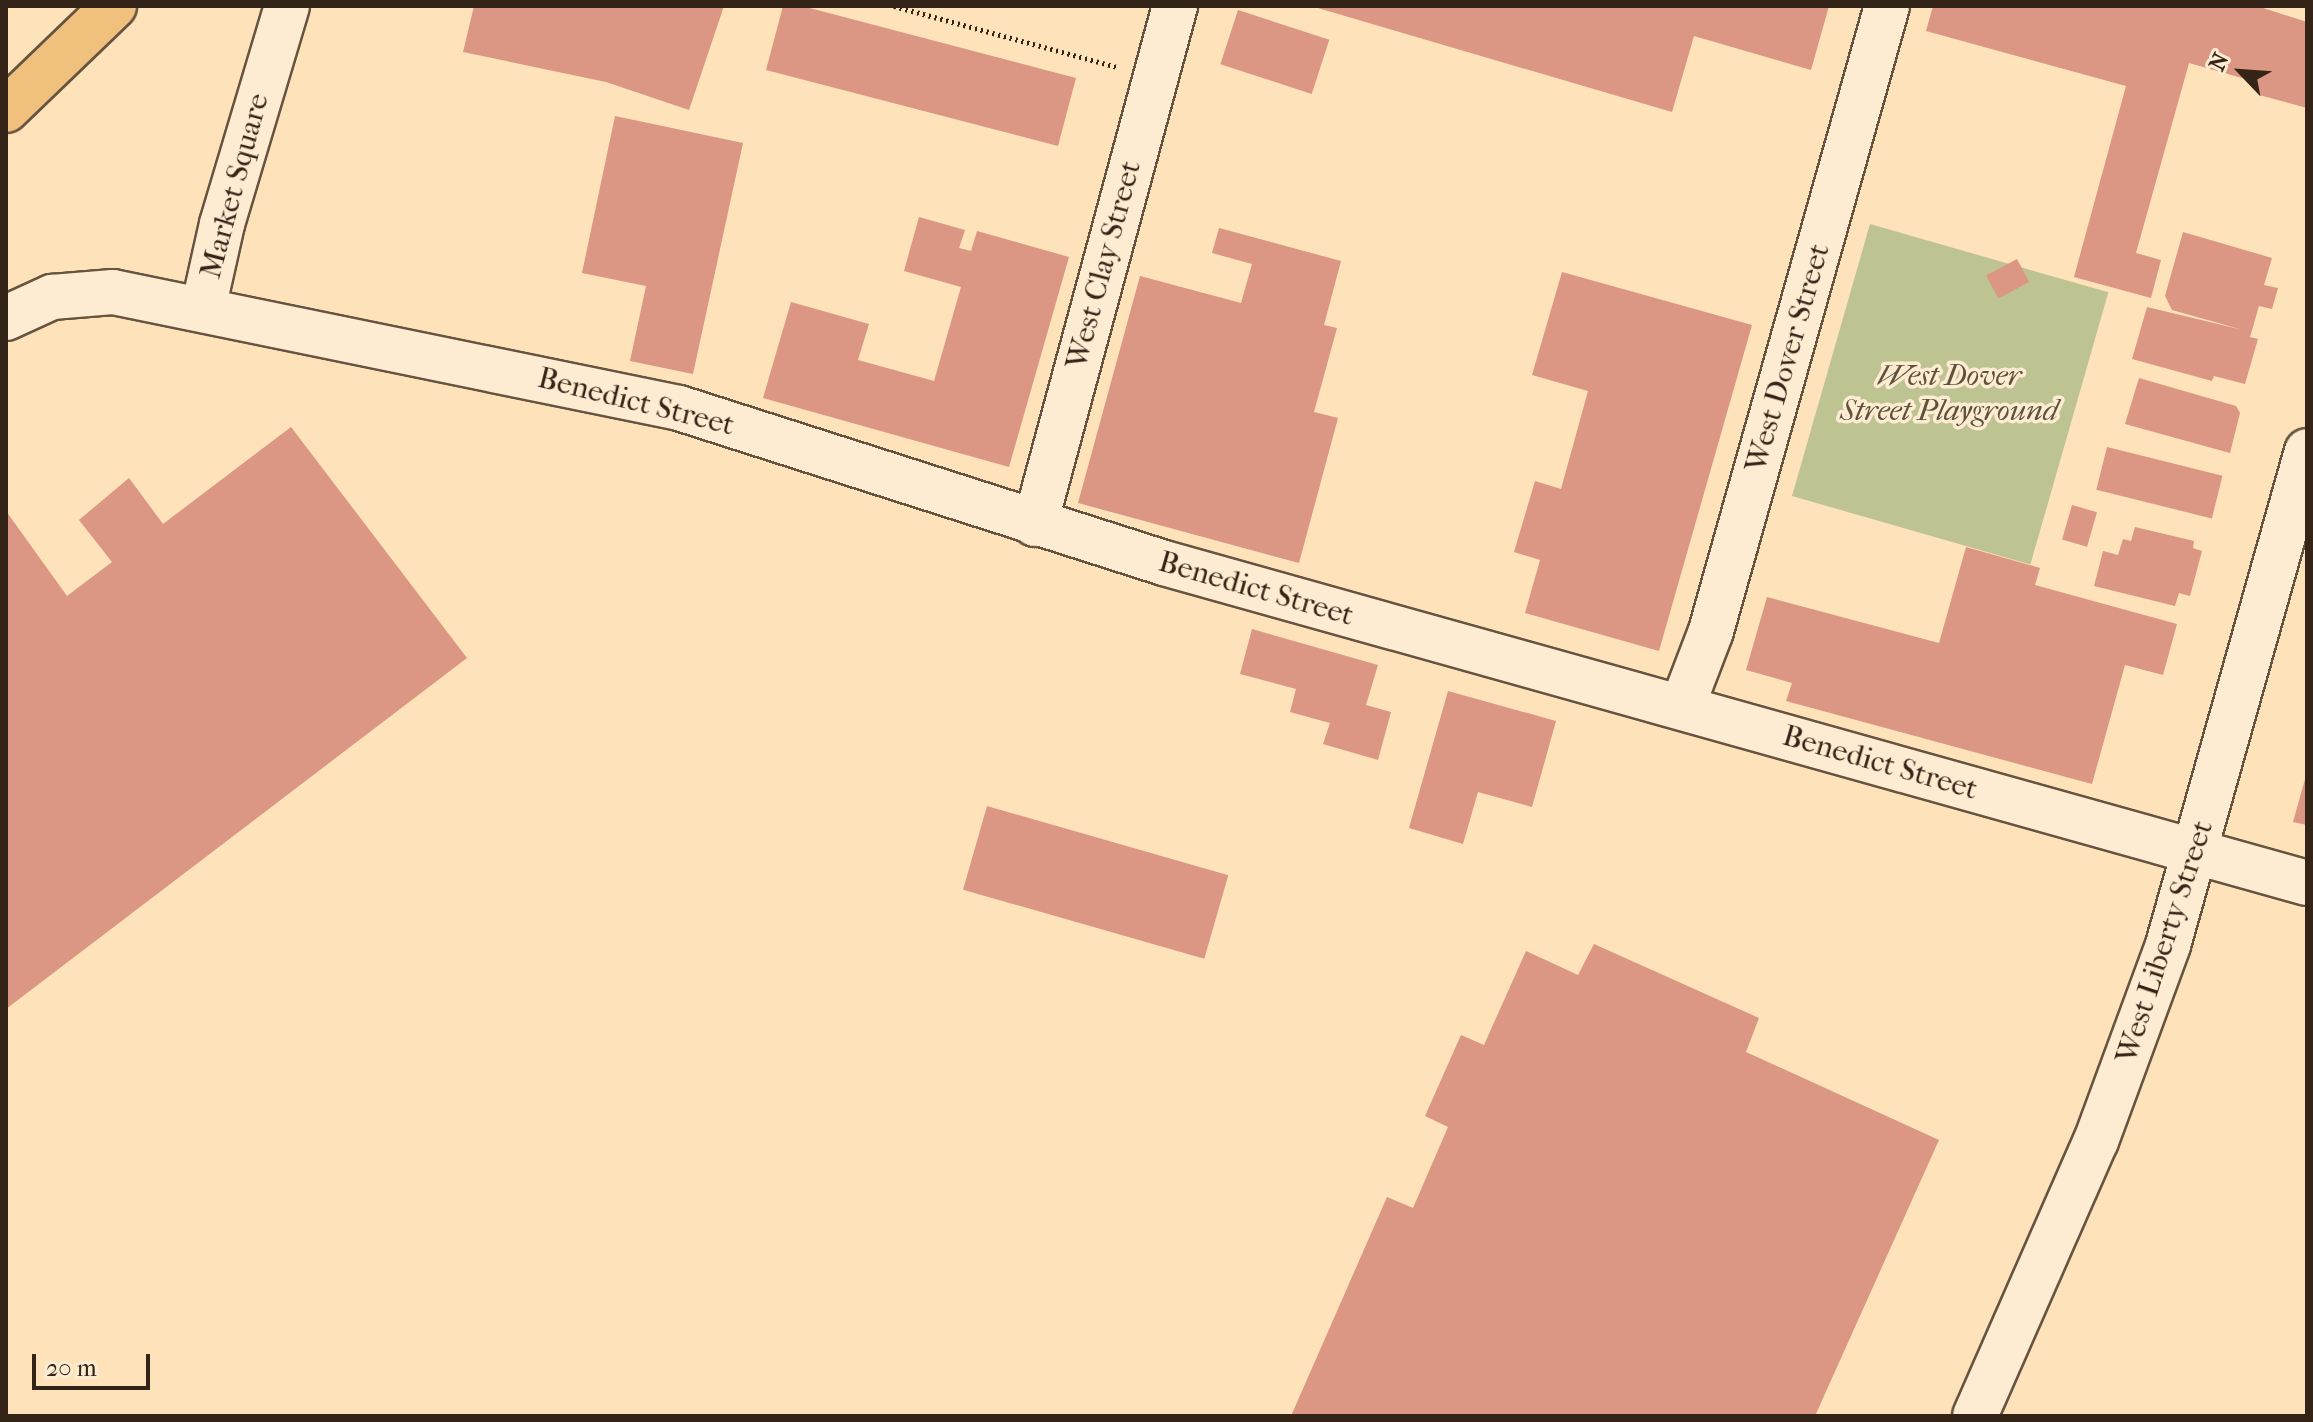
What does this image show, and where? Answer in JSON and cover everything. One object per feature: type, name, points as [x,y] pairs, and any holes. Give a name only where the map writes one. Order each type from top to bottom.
[{"type":"highway","points":[[6,110],[114,6]]},
{"type":"street","name":"Market Square","points":[[6,318],[52,297],[93,291],[203,309],[222,224],[287,6]]},
{"type":"street","name":"West Clay Street","points":[[1035,524],[1175,6]]},
{"type":"street","name":"West Dover Street","points":[[1682,707],[1711,631],[1887,6]]},
{"type":"street","name":"Benedict Street","points":[[203,309],[679,408],[1035,524],[2307,883]]},
{"type":"street","name":"West Liberty Street","points":[[1975,1416],[2101,1127],[2197,852],[2307,451]]},
{"type":"path","points":[[894,6],[1155,78]]},
{"type":"green space","name":"West Dover Street Playground","points":[[1870,224],[2108,292],[2030,564],[1792,496]]},
{"type":"building","points":[[474,6],[724,6],[689,110],[606,82],[463,52]]},
{"type":"building","points":[[783,6],[802,6],[1076,78],[1058,146],[766,70]]},
{"type":"building","points":[[1311,6],[1829,6],[1811,70],[1694,36],[1672,112]]},
{"type":"building","points":[[1933,6],[2257,6],[2307,22],[2307,108],[2259,95],[2256,82],[2189,63],[2136,253],[2161,260],[2151,298],[2074,277],[2126,86],[1926,31]]},
{"type":"building","points":[[1238,10],[1329,40],[1312,94],[1220,64]]},
{"type":"building","points":[[615,116],[743,143],[693,374],[630,361],[646,286],[582,273]]},
{"type":"building","points":[[919,217],[965,230],[959,248],[971,251],[977,231],[1069,257],[1009,467],[763,398],[791,302],[869,324],[858,360],[934,381],[961,287],[904,271]]},
{"type":"building","points":[[1219,228],[1341,261],[1324,325],[1337,328],[1314,412],[1338,418],[1299,563],[1078,503],[1140,276],[1241,303],[1252,264],[1212,253]]},
{"type":"building","points":[[2183,232],[2272,258],[2264,285],[2278,288],[2272,309],[2259,306],[2250,337],[2258,339],[2245,384],[2214,376],[2212,381],[2132,359],[2147,307],[2243,330],[2172,310],[2165,296]]},
{"type":"building","points":[[2017,259],[2029,282],[1998,298],[1986,275]]},
{"type":"building","points":[[1562,272],[1752,325],[1659,651],[1525,613],[1540,560],[1514,552],[1535,481],[1561,489],[1588,391],[1532,375]]},
{"type":"building","points":[[2139,378],[2236,406],[2240,413],[2230,453],[2125,424]]},
{"type":"building","points":[[291,427],[467,658],[6,1009],[6,511],[67,596],[112,562],[79,520],[129,478],[163,524]]},
{"type":"building","points":[[2107,447],[2222,476],[2212,518],[2096,490]]},
{"type":"building","points":[[2072,505],[2097,512],[2087,547],[2062,540]]},
{"type":"building","points":[[2135,527],[2194,541],[2193,548],[2202,551],[2190,596],[2179,593],[2175,606],[2094,586],[2103,551],[2118,555],[2123,539],[2131,541]]},
{"type":"building","points":[[1966,547],[2040,568],[2035,585],[2177,624],[2163,675],[2125,665],[2092,784],[1786,701],[1792,683],[1746,670],[1767,597],[1939,643]]},
{"type":"building","points":[[1252,629],[1378,665],[1366,705],[1391,712],[1378,760],[1323,744],[1330,723],[1290,712],[1296,689],[1240,674]]},
{"type":"building","points":[[1448,691],[1556,721],[1532,807],[1478,792],[1463,844],[1409,828]]},
{"type":"building","points":[[2307,772],[2307,825],[2293,822]]},
{"type":"building","points":[[987,806],[1228,875],[1204,959],[963,890]]},
{"type":"building","points":[[1594,944],[1759,1018],[1746,1052],[1939,1140],[1815,1416],[1291,1416],[1387,1197],[1413,1208],[1448,1127],[1425,1116],[1461,1035],[1484,1045],[1526,951],[1578,975]]}]
